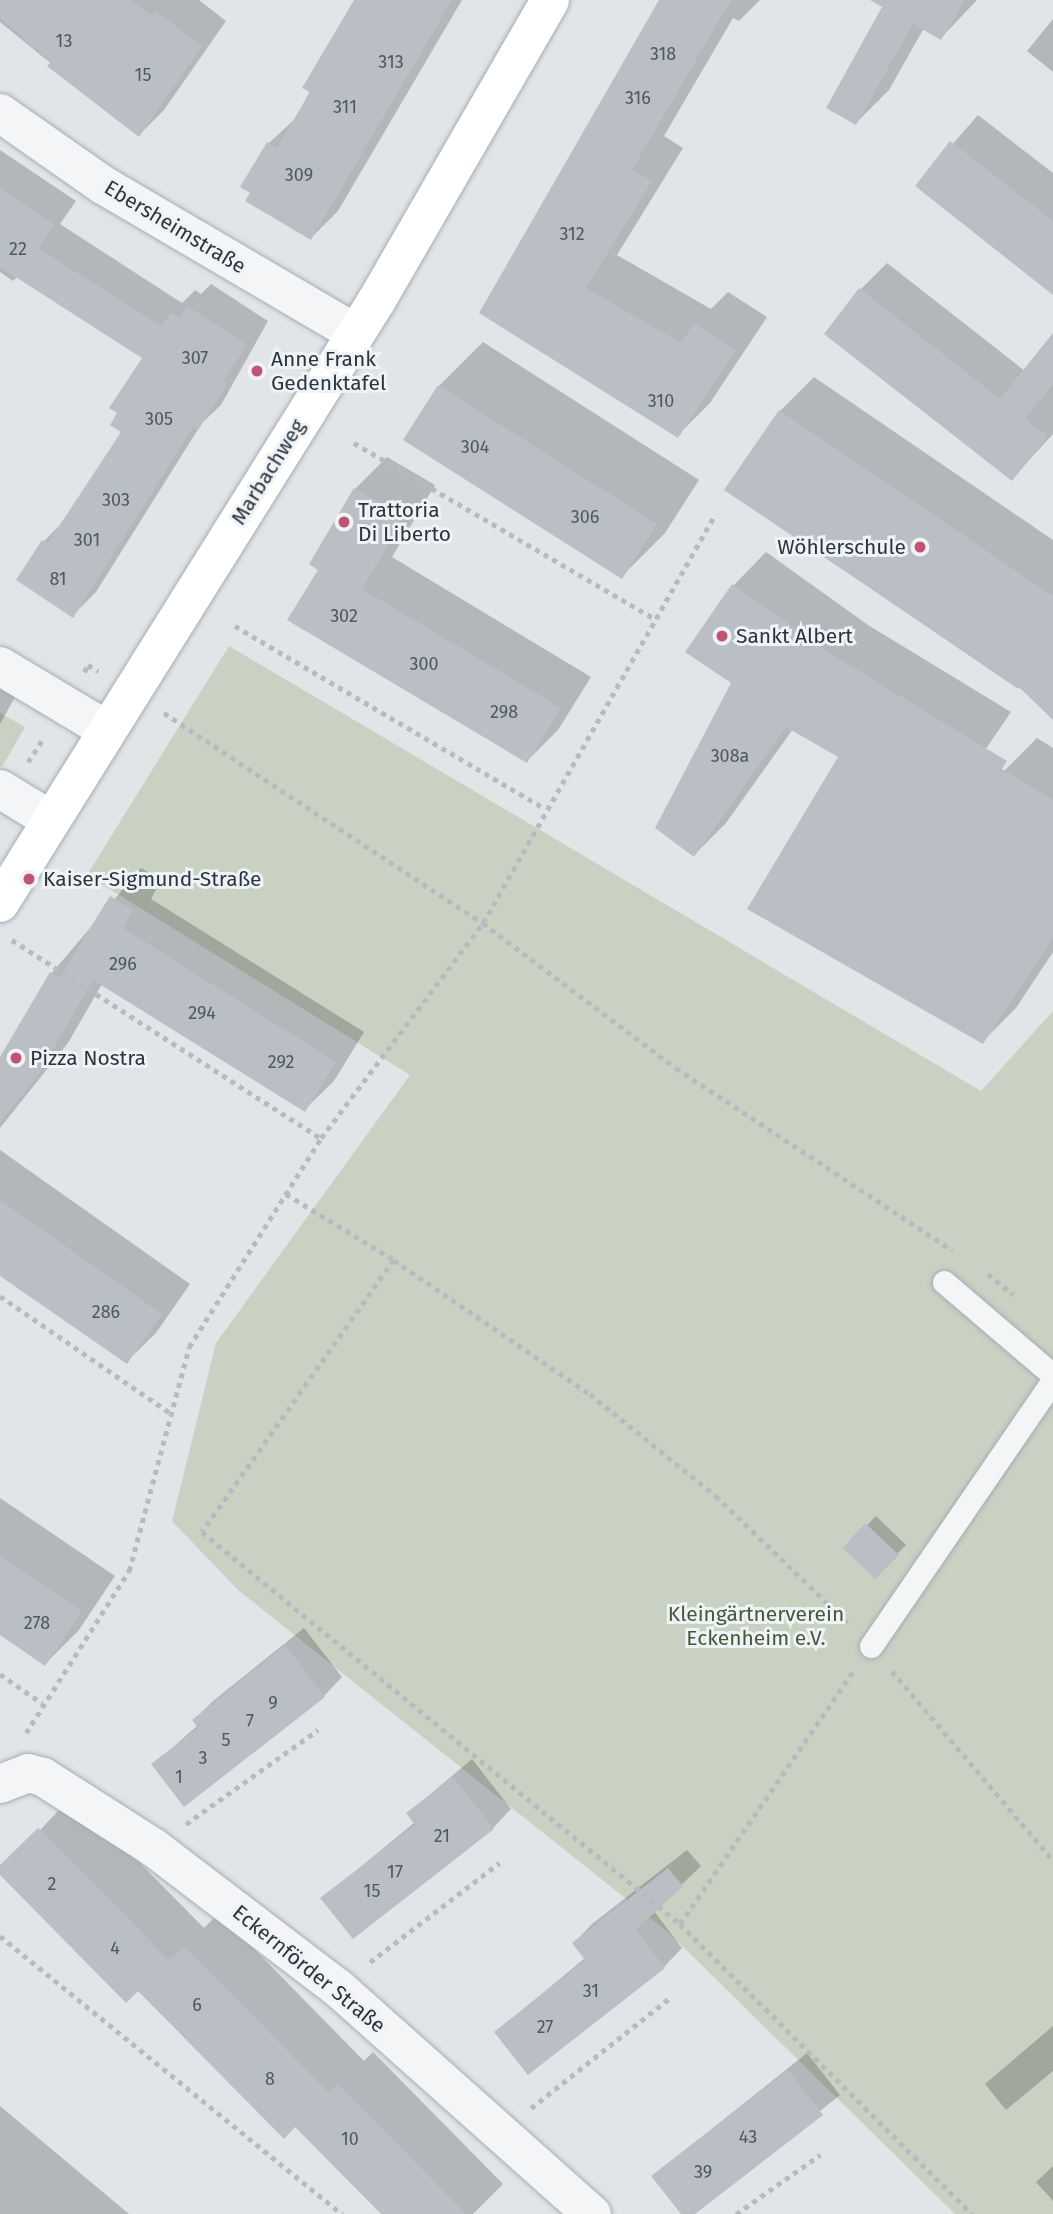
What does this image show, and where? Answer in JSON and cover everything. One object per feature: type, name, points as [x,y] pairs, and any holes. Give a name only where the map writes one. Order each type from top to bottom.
[{"type":"main road","name":"Marbachweg","points":[[5,920],[51,820],[355,333],[550,0]]},
{"type":"street","name":"Ebersheimstraße","points":[[0,113],[103,185],[355,333]]},
{"type":"street","points":[[0,666],[107,730]]},
{"type":"street","points":[[0,789],[51,820]]},
{"type":"street","name":"Eckernförder Straße","points":[[0,1784],[29,1773],[43,1777],[154,1848],[338,1988],[593,2214]]},
{"type":"lane","points":[[871,1646],[1053,1377],[944,1282]]},
{"type":"path","points":[[354,443],[654,618]]},
{"type":"path","points":[[23,1737],[42,1703],[129,1571],[189,1347],[321,1138],[483,923],[544,808],[714,516]]},
{"type":"path","points":[[235,626],[544,808]]},
{"type":"path","points":[[131,692],[483,923],[676,1068],[963,1258]]},
{"type":"path","points":[[5,920],[321,1138]]},
{"type":"path","points":[[286,1194],[394,1260],[590,1394],[774,1548],[871,1646],[1053,1860]]},
{"type":"path","points":[[394,1260],[202,1532],[680,1924],[972,2214]]},
{"type":"path","points":[[986,1273],[1016,1297]]},
{"type":"path","points":[[0,1296],[172,1414]]},
{"type":"path","points":[[680,1924],[871,1646]]},
{"type":"path","points":[[0,1674],[42,1703]]},
{"type":"path","points":[[177,1830],[318,1730]]},
{"type":"path","points":[[362,1969],[499,1863]]},
{"type":"path","points":[[0,1936],[342,2214]]},
{"type":"path","points":[[526,2112],[671,1997]]},
{"type":"path","points":[[736,2214],[820,2155]]},
{"type":"green space","name":"Kleingärtnerverein Eckenheim e.V.","points":[[229,646],[981,1091],[1053,1011],[1053,2214],[955,2214],[669,1933],[238,1590],[172,1521],[216,1343],[410,1075],[87,875]]},
{"type":"green space","points":[[0,713],[25,727],[2,767],[0,766]]},
{"type":"building","points":[[0,0],[131,0],[152,16],[155,11],[202,46],[139,137],[47,66],[51,62],[0,18]]},
{"type":"building","points":[[354,0],[452,0],[311,240],[245,201],[250,193],[240,187],[267,142],[277,148],[310,92],[302,88]]},
{"type":"building","points":[[659,0],[731,0],[632,170],[652,181],[586,288],[681,343],[694,323],[736,350],[678,438],[479,313]]},
{"type":"building","points":[[870,0],[965,0],[941,40],[913,24],[856,125],[826,108],[882,7]]},
{"type":"building","points":[[950,141],[1053,221],[1053,295],[915,186]]},
{"type":"building","points":[[0,188],[54,225],[38,248],[161,326],[171,312],[179,318],[187,306],[247,345],[224,380],[228,383],[198,430],[193,427],[73,618],[16,580],[42,540],[48,543],[121,432],[110,425],[117,413],[109,408],[142,358],[0,267]]},
{"type":"building","points":[[859,288],[1000,399],[1053,333],[1053,384],[1025,419],[1048,436],[1012,481],[824,334]]},
{"type":"building","points":[[438,385],[657,524],[622,579],[403,440]]},
{"type":"building","points":[[779,410],[1053,596],[1053,720],[1022,690],[724,490]]},
{"type":"building","points":[[354,488],[405,517],[362,589],[561,708],[527,763],[287,620],[318,570],[309,564]]},
{"type":"building","points":[[732,584],[836,657],[1007,761],[1002,769],[1053,800],[1053,938],[983,1044],[747,909],[838,757],[786,727],[694,857],[655,828],[731,683],[685,652]]},
{"type":"building","points":[[110,896],[133,910],[123,928],[336,1062],[305,1112],[93,980],[39,1074],[0,1123],[0,1057],[50,972],[59,978]]},
{"type":"building","points":[[0,1200],[162,1314],[127,1364],[0,1276]]},
{"type":"building","points":[[865,1523],[899,1555],[875,1579],[843,1548]]},
{"type":"building","points":[[0,1556],[82,1611],[45,1666],[0,1635]]},
{"type":"building","points":[[285,1645],[325,1697],[184,1807],[151,1764],[198,1728],[192,1720]]},
{"type":"building","points":[[453,1777],[494,1829],[353,1939],[320,1898],[415,1825],[406,1813]]},
{"type":"building","points":[[38,1828],[169,1960],[184,1946],[329,2093],[338,2084],[466,2214],[381,2214],[295,2127],[284,2139],[138,1991],[126,2003],[0,1875],[0,1865]]},
{"type":"building","points":[[668,1868],[683,1886],[636,1930],[665,1968],[528,2075],[494,2032],[585,1960],[572,1943]]},
{"type":"building","points":[[788,2070],[823,2115],[695,2214],[681,2214],[651,2176]]},
{"type":"place","name":"Anne Frank Gedenktafel","points":[[257,371]]},
{"type":"place","name":"Trattoria Di Liberto","points":[[344,522]]},
{"type":"place","name":"Wöhlerschule","points":[[920,547]]},
{"type":"place","name":"Sankt Albert","points":[[722,636]]},
{"type":"place","name":"Kaiser-Sigmund-Straße","points":[[29,879]]},
{"type":"place","name":"Pizza Nostra","points":[[16,1058]]}]
